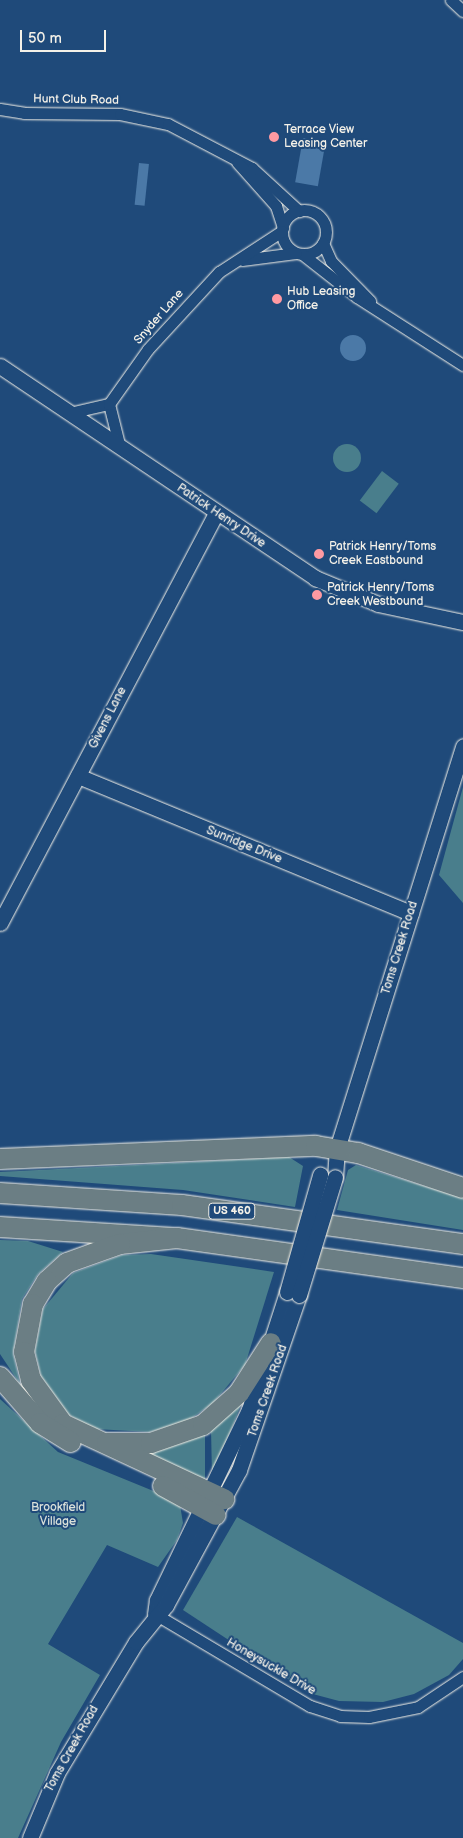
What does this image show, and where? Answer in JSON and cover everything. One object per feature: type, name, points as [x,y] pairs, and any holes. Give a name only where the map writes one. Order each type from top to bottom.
[{"type":"highway","points":[[0,1159],[289,1145],[337,1149],[463,1188]]},
{"type":"highway","name":"US 460","points":[[0,1193],[182,1205],[463,1244]]},
{"type":"highway","points":[[0,1227],[176,1238],[463,1278]]},
{"type":"highway","points":[[176,1238],[90,1252],[60,1269],[33,1304],[24,1352],[31,1380],[62,1424],[214,1504]]},
{"type":"highway","points":[[91,1439],[151,1443],[198,1427],[239,1393],[271,1343]]},
{"type":"highway","points":[[0,1377],[40,1423],[54,1433],[214,1504]]},
{"type":"main road","name":"Patrick Henry Drive","points":[[0,366],[295,566],[346,593],[463,622]]},
{"type":"main road","name":"Givens Lane","points":[[0,923],[4,904],[78,776],[216,513]]},
{"type":"main road","name":"Toms Creek Road","points":[[30,1838],[57,1773],[155,1614],[157,1600],[214,1504],[262,1415],[293,1293],[327,1176],[463,746]]},
{"type":"main road","name":"Sunridge Drive","points":[[78,776],[411,913]]},
{"type":"main road","name":"Toms Creek Road","points":[[214,1504],[249,1410],[271,1343],[293,1293]]},
{"type":"street","points":[[451,0],[463,10]]},
{"type":"street","name":"Hunt Club Road","points":[[0,108],[140,117],[189,133],[252,168],[299,210]]},
{"type":"street","name":"Hunt Club Road","points":[[232,157],[271,199],[282,229]]},
{"type":"street","points":[[372,302],[331,261],[323,243],[326,231],[322,219],[312,211],[299,210],[288,217],[282,229],[287,246],[346,289],[372,302],[463,365]]},
{"type":"street","name":"Snyder Lane","points":[[109,404],[178,314],[219,272],[241,260],[282,229]]},
{"type":"street","points":[[299,253],[323,243]]},
{"type":"street","name":"Snyder Lane","points":[[241,260],[299,253]]},
{"type":"street","points":[[69,413],[109,404],[120,448]]},
{"type":"street","name":"Honeysuckle Drive","points":[[155,1614],[310,1706],[340,1716],[376,1716],[418,1707],[463,1677]]},
{"type":"green space","points":[[347,444],[357,448],[361,458],[357,468],[347,472],[337,468],[333,458],[337,448]]},
{"type":"green space","points":[[382,471],[399,484],[377,513],[360,501]]},
{"type":"green space","points":[[463,787],[463,903],[439,875]]},
{"type":"green space","points":[[289,1157],[303,1166],[295,1207],[183,1190],[0,1176],[0,1172]]},
{"type":"green space","points":[[356,1165],[463,1198],[463,1230],[337,1210],[348,1170]]},
{"type":"green space","points":[[0,1240],[28,1241],[63,1252],[38,1274],[22,1299],[13,1353],[20,1384],[0,1354]]},
{"type":"green space","points":[[151,1254],[274,1272],[245,1365],[213,1403],[189,1420],[150,1432],[95,1429],[69,1415],[41,1376],[35,1351],[43,1309],[73,1273],[122,1255]]},
{"type":"green space","name":"Brookfield Village","points":[[0,1399],[58,1452],[173,1499],[180,1505],[183,1523],[177,1540],[158,1567],[107,1545],[48,1644],[100,1675],[61,1742],[18,1838],[0,1838]]},
{"type":"green space","points":[[243,1399],[231,1430],[212,1475],[211,1429]]},
{"type":"green space","points":[[205,1433],[205,1480],[130,1451],[175,1445]]},
{"type":"green space","points":[[237,1517],[463,1643],[463,1659],[449,1675],[414,1694],[383,1702],[339,1701],[309,1693],[183,1610]]},
{"type":"water","points":[[303,138],[326,142],[318,186],[295,182]]},
{"type":"water","points":[[139,163],[149,164],[145,206],[135,205]]},
{"type":"water","points":[[353,335],[362,339],[366,348],[362,357],[353,361],[344,357],[340,348],[344,339]]},
{"type":"place","name":"Terrace View Leasing Center","points":[[274,137]]},
{"type":"place","name":"Hub Leasing Office","points":[[277,299]]},
{"type":"place","name":"Patrick Henry/Toms Creek Eastbound","points":[[319,554]]},
{"type":"place","name":"Patrick Henry/Toms Creek Westbound","points":[[317,595]]}]
